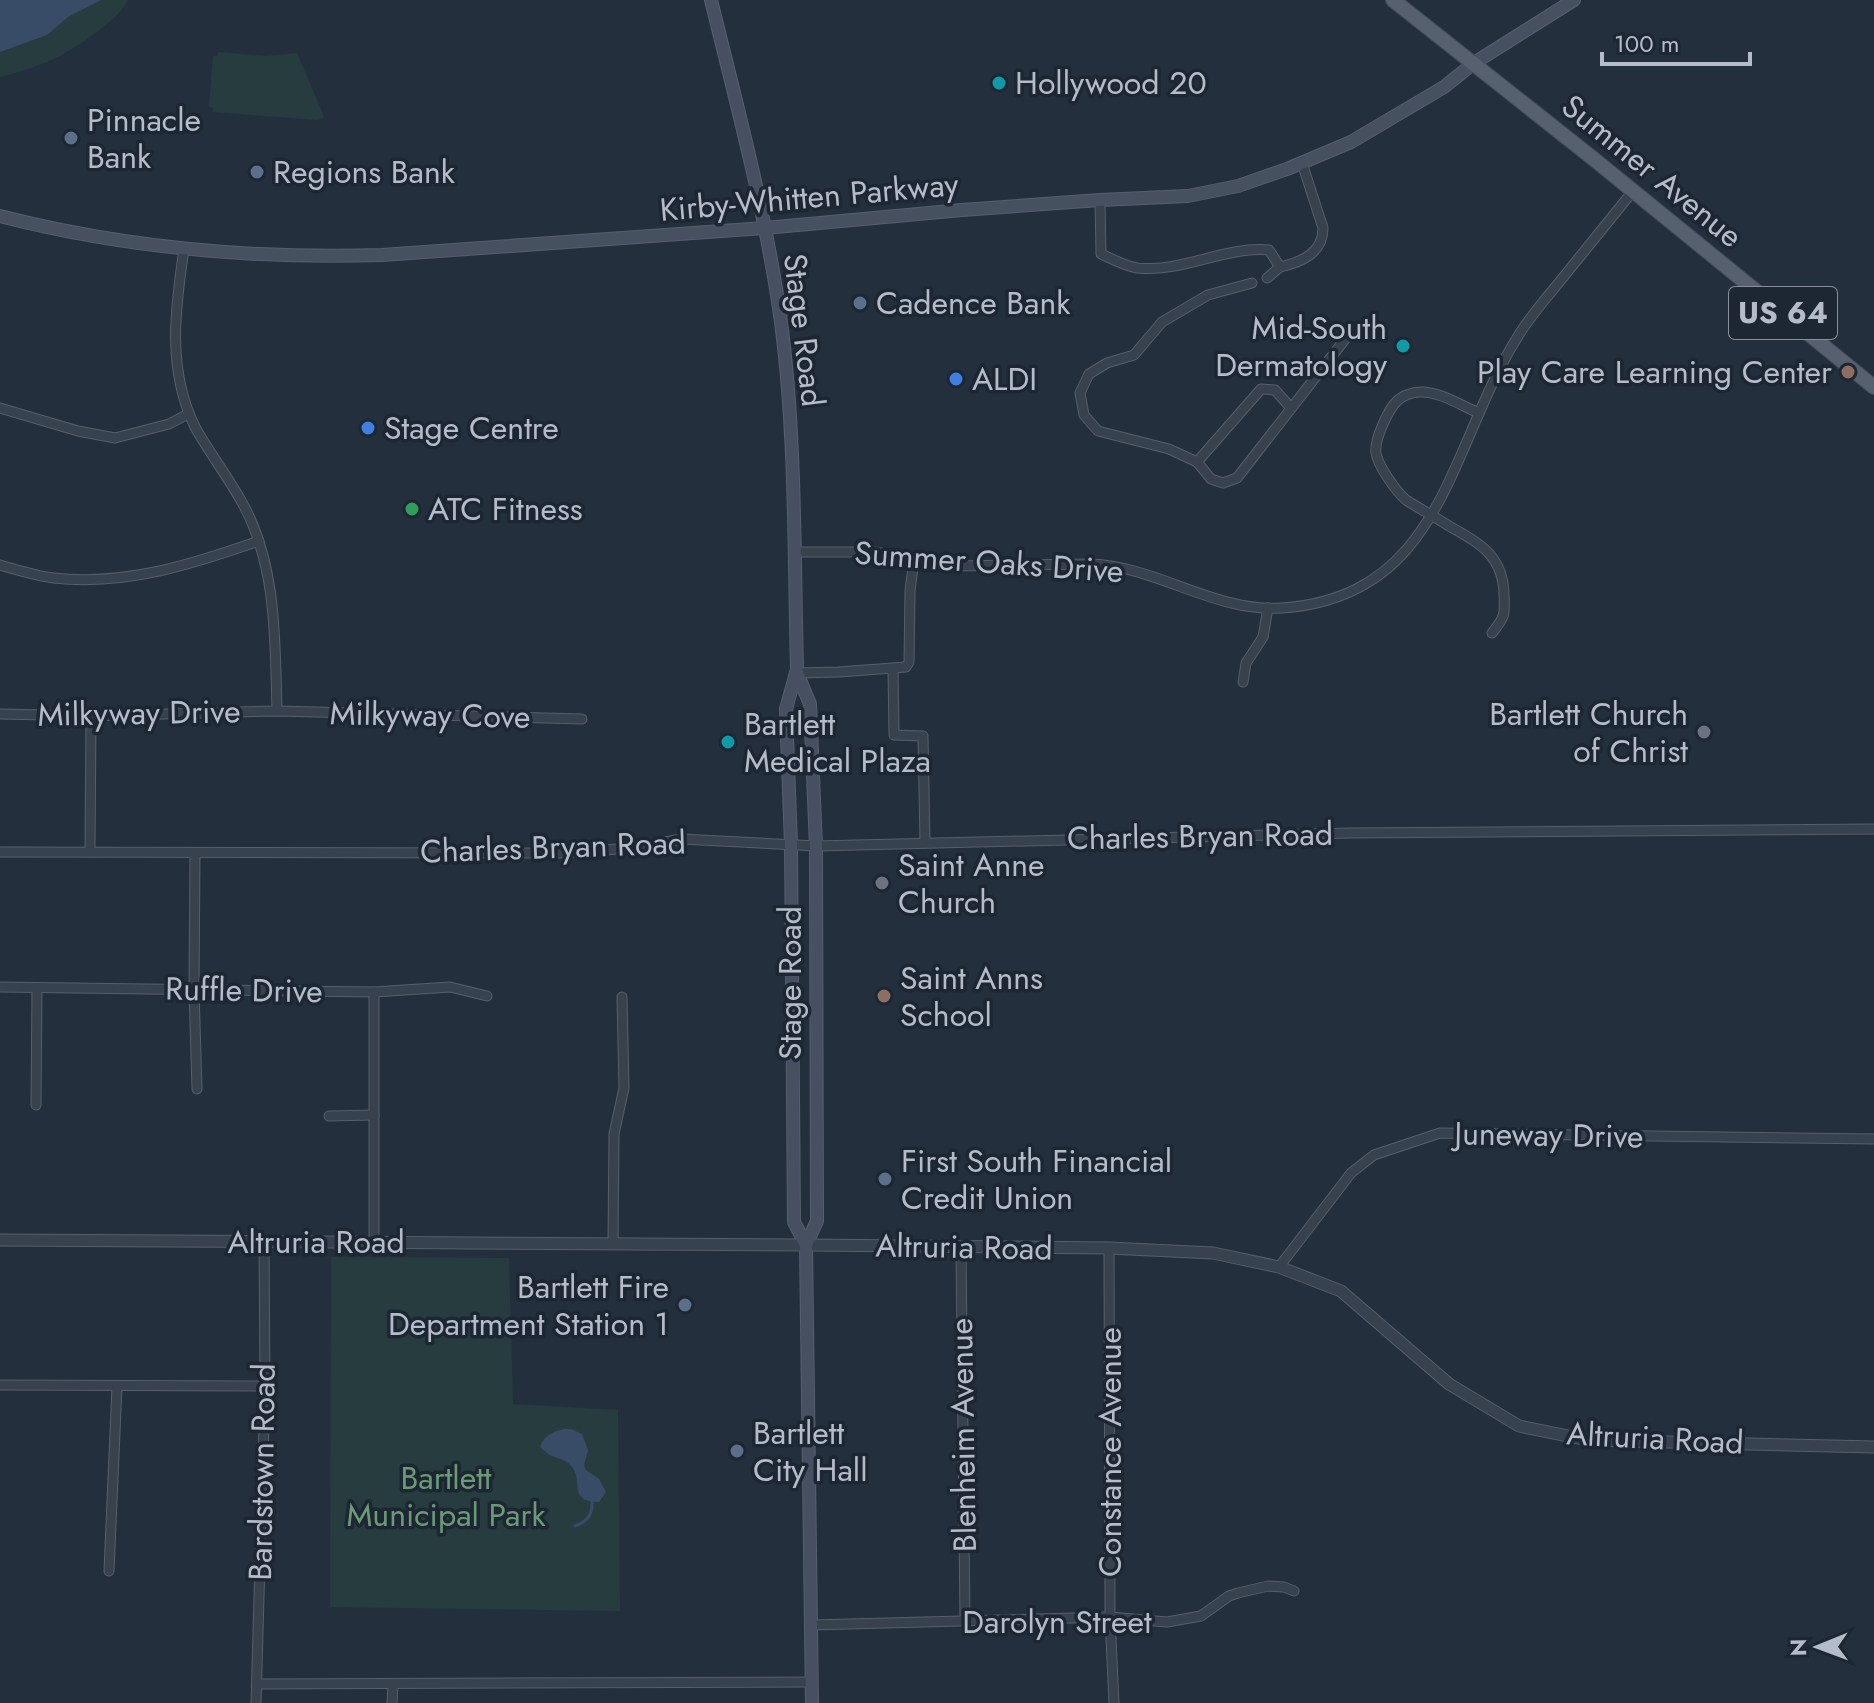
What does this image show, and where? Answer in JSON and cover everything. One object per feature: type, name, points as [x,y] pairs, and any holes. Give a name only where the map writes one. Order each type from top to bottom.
[{"type":"main road","name":"Stage Road","points":[[711,0],[765,228],[784,352],[791,444],[797,673],[786,709],[791,845],[794,1222],[806,1245]]},
{"type":"main road","name":"Summer Avenue","points":[[1393,0],[1874,387]]},
{"type":"main road","name":"Kirby-Whitten Parkway","points":[[0,216],[107,239],[184,249],[311,257],[382,255],[765,228],[947,211],[1188,196],[1238,186],[1351,142],[1444,87],[1474,63],[1574,0]]},
{"type":"main road","name":"Stage Road","points":[[797,673],[810,704],[816,846],[817,1221],[806,1245],[812,1703]]},
{"type":"main road","points":[[792,1036],[816,1035]]},
{"type":"street","points":[[1267,278],[1280,267],[1299,263],[1317,250],[1323,239],[1323,228],[1302,163]]},
{"type":"street","name":"Summer Oaks Drive","points":[[794,552],[864,552],[954,566],[1110,565],[1234,603],[1268,608],[1297,607],[1339,597],[1386,570],[1415,541],[1432,516],[1501,366],[1520,332],[1633,191]]},
{"type":"street","points":[[1100,200],[1101,254],[1134,268],[1166,268],[1252,248],[1269,250],[1280,267]]},
{"type":"street","points":[[184,249],[175,332],[178,370],[188,414],[245,508],[267,568],[274,622],[277,711]]},
{"type":"street","points":[[1252,283],[1208,295],[1162,322],[1134,355],[1107,363],[1089,374],[1080,393],[1084,415],[1098,431],[1169,449],[1197,462],[1211,479],[1223,483],[1237,478],[1353,329]]},
{"type":"street","points":[[1197,462],[1261,389],[1275,390],[1291,408]]},
{"type":"street","points":[[1479,413],[1435,394],[1412,393],[1393,405],[1375,449],[1379,463],[1401,496],[1481,544],[1496,561],[1502,573],[1504,602],[1503,619],[1492,633]]},
{"type":"street","points":[[0,408],[78,431],[115,438],[169,424],[188,414]]},
{"type":"street","points":[[0,565],[52,578],[97,580],[147,575],[203,561],[259,541]]},
{"type":"street","points":[[797,673],[906,667],[909,662],[910,591],[914,559]]},
{"type":"street","points":[[1243,682],[1246,663],[1263,637],[1268,608]]},
{"type":"street","points":[[893,669],[894,735],[923,736],[925,843]]},
{"type":"street","name":"Milkyway Drive","points":[[0,714],[91,716],[277,711]]},
{"type":"street","name":"Milkyway Cove","points":[[277,711],[582,719]]},
{"type":"street","points":[[90,851],[91,716]]},
{"type":"street","name":"Charles Bryan Road","points":[[0,852],[559,853],[633,848],[681,839],[816,846],[1350,833],[1874,829]]},
{"type":"street","points":[[195,854],[197,1089]]},
{"type":"street","name":"Ruffle Drive","points":[[0,987],[374,992],[450,987],[487,996]]},
{"type":"street","points":[[36,1105],[37,988]]},
{"type":"street","points":[[374,992],[374,1242]]},
{"type":"street","points":[[613,1244],[614,1134],[624,1088],[622,997]]},
{"type":"street","points":[[329,1116],[374,1115]]},
{"type":"street","name":"Juneway Drive","points":[[1279,1267],[1351,1173],[1374,1155],[1440,1133],[1874,1139]]},
{"type":"street","name":"Altruria Road","points":[[0,1240],[1109,1248],[1213,1253],[1279,1267],[1341,1291],[1449,1384],[1519,1426],[1588,1440],[1874,1447]]},
{"type":"street","name":"Bardstown Road","points":[[256,1703],[265,1386],[264,1241]]},
{"type":"street","name":"Blenheim Avenue","points":[[961,1248],[965,1622]]},
{"type":"street","name":"Constance Avenue","points":[[1109,1248],[1110,1617],[1114,1703]]},
{"type":"street","points":[[0,1385],[265,1386]]},
{"type":"street","points":[[109,1571],[117,1386]]},
{"type":"street","name":"Darolyn Street","points":[[811,1625],[1110,1617],[1167,1622],[1201,1616],[1238,1593],[1268,1586],[1294,1591]]},
{"type":"street","points":[[257,1684],[811,1682]]},
{"type":"street","points":[[392,1703],[393,1684]]},
{"type":"green space","points":[[0,0],[128,0],[108,24],[68,51],[0,77]]},
{"type":"green space","points":[[218,52],[266,56],[297,53],[323,118],[213,112],[213,108],[209,107],[213,56],[218,56]]},
{"type":"green space","name":"Bartlett Municipal Park","points":[[331,1257],[509,1258],[513,1404],[618,1410],[620,1611],[330,1607]]},
{"type":"water","points":[[0,0],[101,0],[68,17],[47,35],[0,52]]},
{"type":"water","points":[[564,1429],[582,1434],[588,1450],[584,1465],[586,1470],[599,1479],[606,1492],[599,1502],[583,1498],[572,1467],[540,1447],[549,1435]]},
{"type":"waterway","points":[[575,1526],[588,1517],[592,1501]]},
{"type":"place","name":"Hollywood 20","points":[[999,83]]},
{"type":"place","name":"Pinnacle Bank","points":[[71,138]]},
{"type":"place","name":"Regions Bank","points":[[257,172]]},
{"type":"place","name":"Cadence Bank","points":[[860,303]]},
{"type":"place","name":"Mid-South Dermatology","points":[[1403,346]]},
{"type":"place","name":"Play Care Learning Center","points":[[1848,372]]},
{"type":"place","name":"ALDI","points":[[956,379]]},
{"type":"place","name":"Stage Centre","points":[[368,428]]},
{"type":"place","name":"ATC Fitness","points":[[412,509]]},
{"type":"place","name":"Bartlett Church of Christ","points":[[1704,732]]},
{"type":"place","name":"Bartlett Medical Plaza","points":[[728,742]]},
{"type":"place","name":"Saint Anne Church","points":[[882,883]]},
{"type":"place","name":"Saint Anns School","points":[[884,996]]},
{"type":"place","name":"First South Financial Credit Union","points":[[885,1179]]},
{"type":"place","name":"Bartlett Fire Department Station 1","points":[[685,1305]]},
{"type":"place","name":"Bartlett City Hall","points":[[737,1451]]}]
